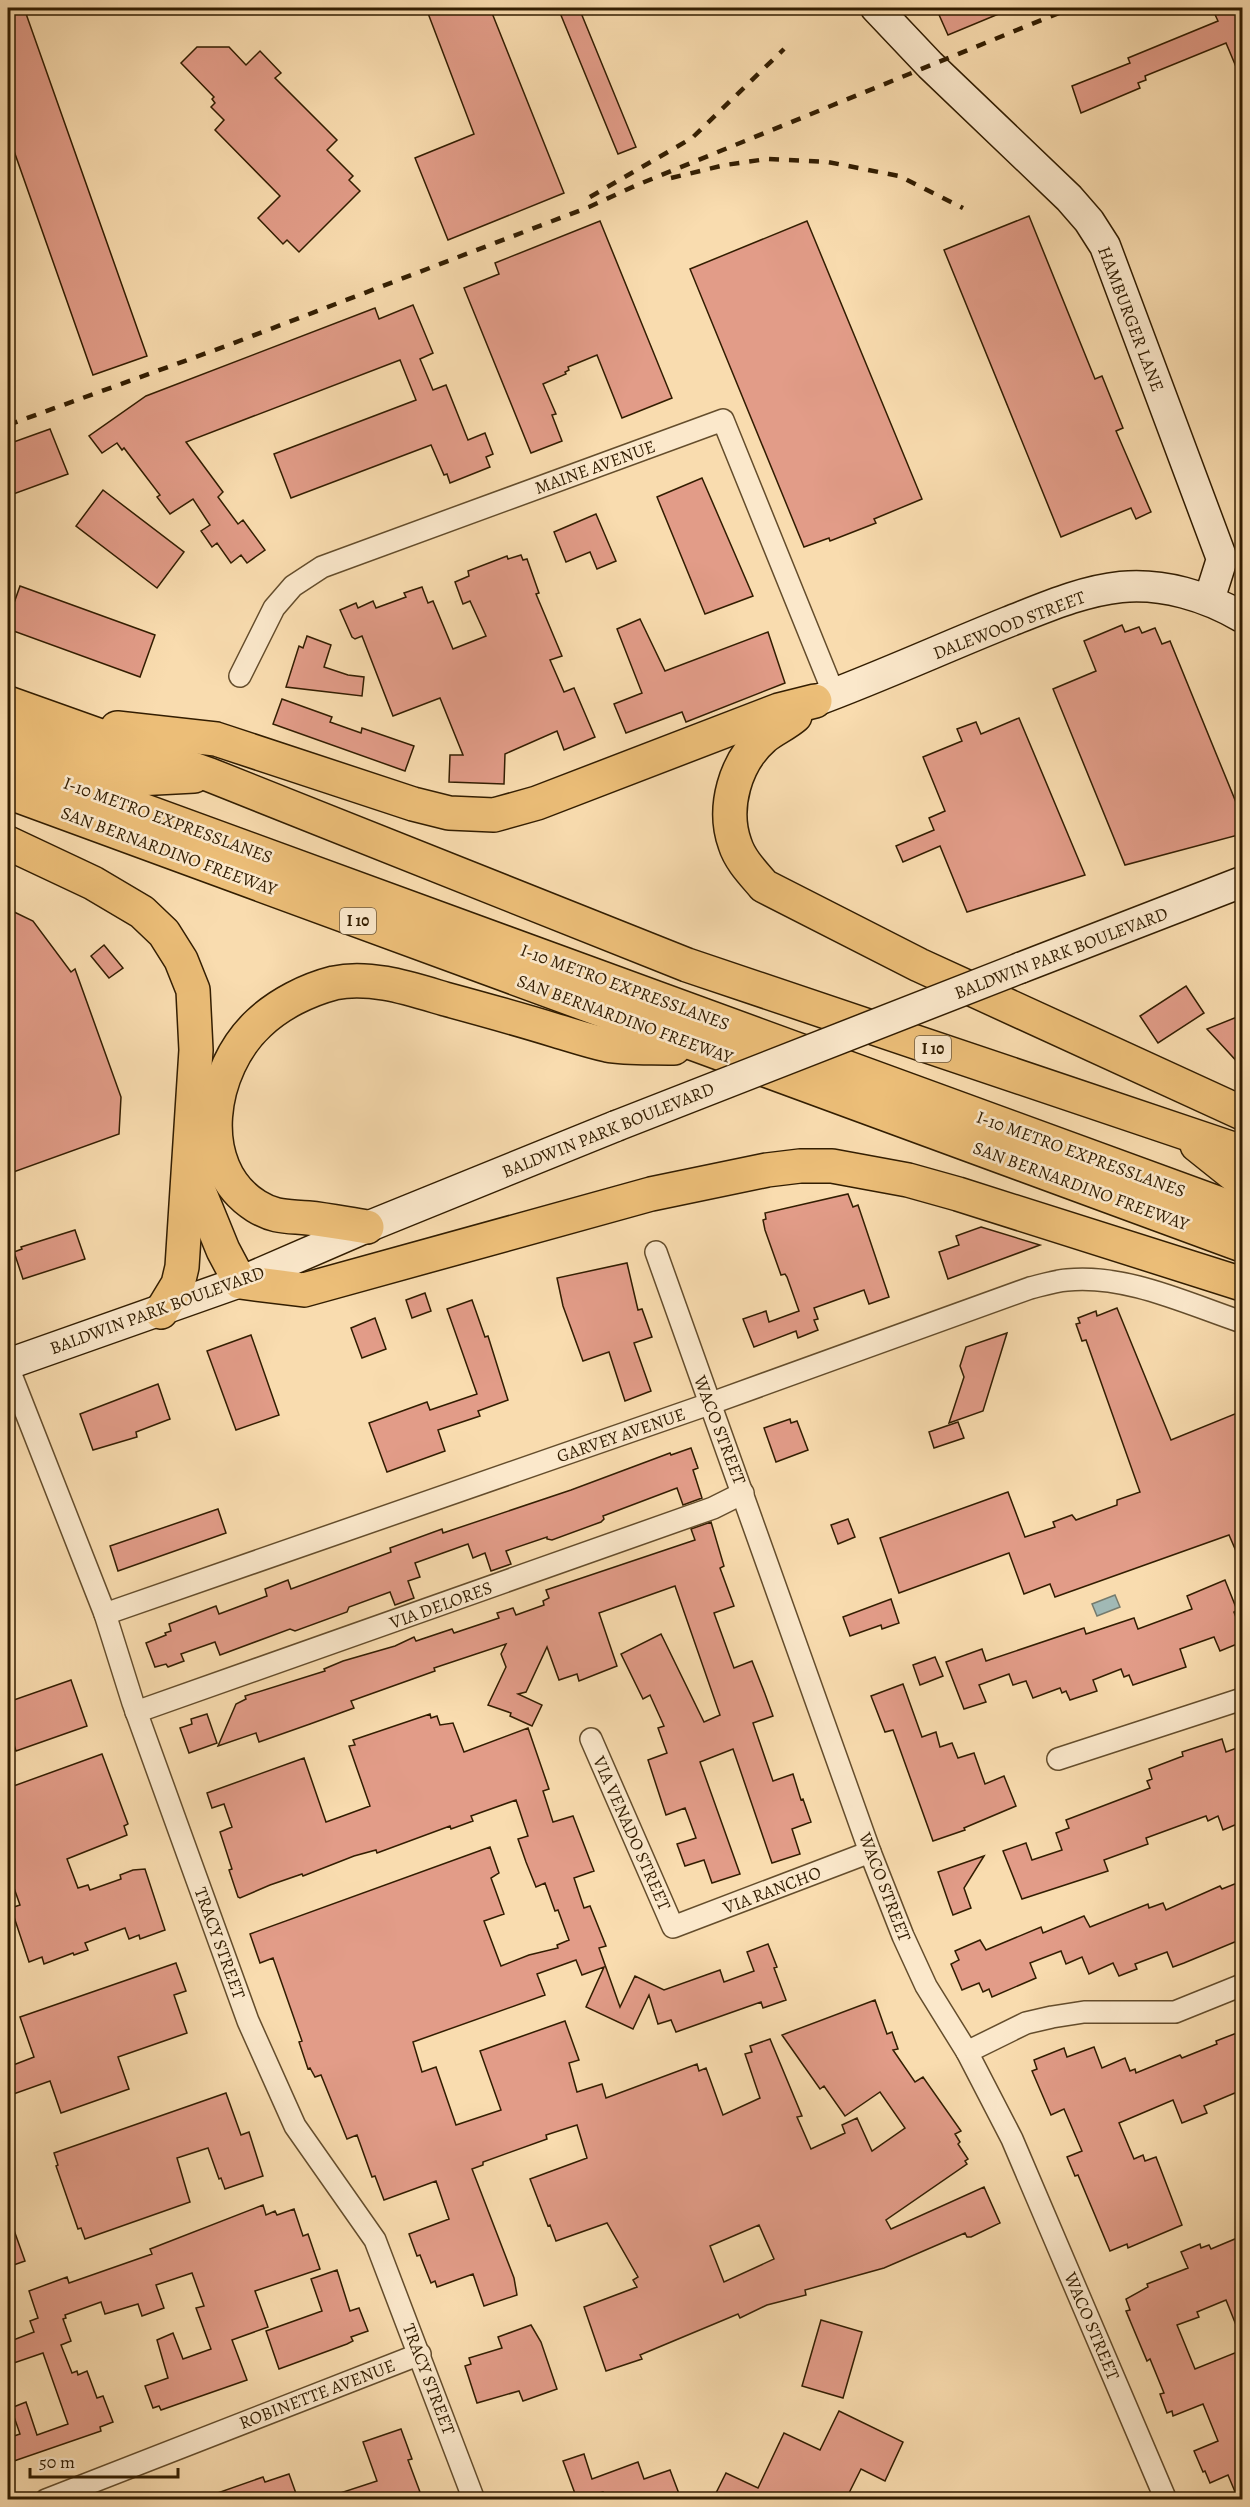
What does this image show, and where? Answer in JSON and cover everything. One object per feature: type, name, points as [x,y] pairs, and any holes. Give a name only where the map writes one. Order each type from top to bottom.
[{"type":"highway","points":[[55,720],[216,739],[413,804],[449,813],[494,815],[537,803],[779,710],[824,697]]},
{"type":"highway","points":[[824,697],[764,738],[742,765],[735,782],[729,813],[735,846],[748,868],[764,886],[919,965],[1242,1113]]},
{"type":"highway","name":"I 10","points":[[8,703],[210,775],[687,965],[1242,1152]]},
{"type":"highway","name":"I-10 METRO EXPRESSLANES","points":[[8,731],[137,779],[210,775]]},
{"type":"highway","name":"I-10 METRO EXPRESSLANES","points":[[8,761],[1242,1212]]},
{"type":"highway","name":"SAN BERNARDINO FREEWAY","points":[[8,792],[1242,1245]]},
{"type":"highway","points":[[8,843],[93,883],[142,912],[164,933],[181,960],[193,990],[196,1050],[183,1267],[178,1284],[161,1312]]},
{"type":"highway","points":[[367,1227],[306,1218],[288,1218],[255,1206],[227,1174],[215,1140],[216,1110],[225,1073],[239,1047],[258,1024],[283,1005],[306,992],[336,983],[363,981],[407,988],[608,1045],[709,1050]]},
{"type":"highway","points":[[1179,1132],[1242,1181]]},
{"type":"highway","points":[[190,1170],[223,1250],[240,1282],[304,1290],[651,1194],[767,1170],[800,1166],[832,1166],[908,1180],[1242,1284]]},
{"type":"main road","name":"HAMBURGER LANE","points":[[876,8],[930,65],[1069,198],[1089,221],[1105,246],[1222,559],[1209,600]]},
{"type":"main road","name":"DALEWOOD STREET","points":[[824,697],[1040,609],[1121,587],[1158,588],[1191,594],[1209,600],[1242,617]]},
{"type":"main road","name":"BALDWIN PARK BOULEVARD","points":[[8,1366],[113,1326],[161,1312],[240,1282],[367,1227],[616,1126],[1242,882]]},
{"type":"street","name":"MAINE AVENUE","points":[[240,676],[274,608],[293,586],[322,567],[723,420],[824,697]]},
{"type":"street","name":"WACO STREET","points":[[656,1252],[870,1852],[903,1936],[926,1986],[967,2052],[1012,2139],[1166,2499]]},
{"type":"street","name":"GARVEY AVENUE","points":[[105,1614],[709,1404],[1030,1288],[1066,1280],[1088,1279],[1142,1288],[1242,1322]]},
{"type":"street","name":"TRACY STREET","points":[[8,1366],[105,1614],[136,1712],[253,2030],[295,2126],[375,2240],[474,2499]]},
{"type":"street","name":"VIA DELORES","points":[[136,1712],[713,1508],[743,1493]]},
{"type":"street","points":[[1058,1759],[1242,1699]]},
{"type":"street","name":"VIA VENADO STREET","points":[[591,1739],[673,1927]]},
{"type":"street","name":"VIA RANCHO","points":[[673,1927],[870,1852]]},
{"type":"street","points":[[967,2052],[1026,2023],[1084,2012],[1175,2012],[1242,1984]]},
{"type":"street","name":"ROBINETTE AVENUE","points":[[46,2499],[420,2354]]},
{"type":"water","points":[[1115,1595],[1120,1607],[1097,1616],[1092,1604]]},
{"type":"building","points":[[8,8],[24,8],[147,356],[93,375],[8,134]]},
{"type":"building","points":[[426,8],[490,8],[564,193],[448,240],[415,158],[474,134]]},
{"type":"building","points":[[558,8],[579,8],[636,147],[618,154]]},
{"type":"building","points":[[936,8],[1013,8],[948,35]]},
{"type":"building","points":[[1212,8],[1242,8],[1242,81],[1226,43],[1145,76],[1146,80],[1138,83],[1140,88],[1081,113],[1072,86],[1130,63],[1128,58],[1218,21]]},
{"type":"building","points":[[197,47],[229,47],[246,65],[260,51],[281,73],[275,78],[337,140],[327,150],[353,176],[349,180],[360,191],[299,252],[287,240],[283,244],[258,218],[280,196],[215,130],[224,120],[211,107],[215,103],[212,99],[214,97],[181,63]]},
{"type":"building","points":[[1029,216],[1095,379],[1102,376],[1123,428],[1116,431],[1151,512],[1136,519],[1131,508],[1061,537],[944,250]]},
{"type":"building","points":[[600,221],[672,398],[622,418],[597,355],[568,367],[566,374],[543,384],[556,414],[552,415],[562,441],[531,453],[464,288],[499,274],[495,263]]},
{"type":"building","points":[[807,221],[922,499],[874,519],[876,523],[830,541],[829,538],[804,547],[690,269]]},
{"type":"building","points":[[413,305],[433,353],[420,359],[433,390],[446,385],[468,440],[485,433],[493,454],[486,457],[490,467],[450,483],[431,445],[291,498],[274,454],[416,400],[400,360],[186,442],[223,492],[218,497],[238,524],[243,520],[265,550],[247,563],[241,555],[231,563],[217,543],[212,547],[201,531],[210,525],[193,499],[170,514],[157,497],[160,495],[124,448],[122,450],[117,443],[102,453],[89,436],[146,396],[375,308],[379,319]]},
{"type":"building","points":[[50,429],[68,474],[8,496],[8,444]]},
{"type":"building","points":[[702,478],[753,596],[705,614],[657,497]]},
{"type":"building","points":[[103,490],[184,552],[157,588],[76,526]]},
{"type":"building","points":[[596,514],[616,561],[597,569],[590,552],[566,562],[554,532]]},
{"type":"building","points":[[521,555],[523,560],[527,559],[539,593],[536,594],[562,656],[550,660],[564,692],[574,688],[595,737],[564,750],[557,731],[505,754],[504,784],[449,782],[450,755],[463,755],[440,698],[393,716],[362,636],[355,639],[352,637],[340,610],[356,603],[358,608],[373,601],[376,608],[406,597],[404,593],[422,587],[428,603],[433,601],[453,649],[486,636],[470,601],[463,604],[455,582],[469,576],[468,571],[507,556],[508,559]]},
{"type":"building","points":[[20,586],[155,635],[140,677],[8,629],[8,620]]},
{"type":"building","points":[[640,619],[665,671],[768,632],[785,683],[686,722],[682,712],[626,733],[614,704],[642,693],[617,629]]},
{"type":"building","points":[[1122,625],[1125,632],[1139,627],[1142,633],[1155,628],[1162,644],[1170,641],[1242,817],[1242,834],[1125,865],[1053,689],[1096,671],[1084,641]]},
{"type":"building","points":[[307,636],[331,645],[324,667],[348,675],[364,677],[362,696],[286,687],[299,646],[303,648]]},
{"type":"building","points":[[282,699],[332,717],[330,722],[361,733],[362,728],[414,746],[405,771],[273,724]]},
{"type":"building","points":[[1019,718],[1085,875],[967,912],[940,846],[903,862],[896,846],[934,830],[929,818],[945,811],[923,757],[962,741],[957,729],[976,722],[981,734]]},
{"type":"building","points":[[8,909],[33,921],[71,972],[75,969],[121,1097],[119,1134],[8,1174]]},
{"type":"building","points":[[104,945],[123,968],[109,978],[91,956]]},
{"type":"building","points":[[1186,986],[1204,1013],[1158,1043],[1140,1016]]},
{"type":"building","points":[[1242,1015],[1242,1067],[1207,1029]]},
{"type":"building","points":[[848,1194],[853,1207],[858,1205],[889,1297],[869,1304],[864,1290],[814,1308],[818,1319],[814,1320],[818,1330],[798,1338],[796,1331],[754,1347],[743,1319],[766,1311],[769,1322],[799,1311],[787,1277],[785,1274],[781,1275],[765,1230],[763,1220],[766,1219],[765,1213]]},
{"type":"building","points":[[981,1227],[1040,1245],[948,1279],[939,1252],[959,1245],[956,1236]]},
{"type":"building","points":[[75,1230],[85,1259],[23,1279],[14,1252],[22,1249],[21,1247]]},
{"type":"building","points":[[627,1263],[638,1310],[642,1309],[652,1337],[634,1343],[651,1391],[625,1401],[609,1352],[583,1361],[563,1306],[557,1278]]},
{"type":"building","points":[[425,1293],[431,1311],[412,1318],[406,1300]]},
{"type":"building","points":[[472,1300],[485,1337],[488,1336],[508,1400],[478,1411],[480,1416],[438,1430],[445,1451],[387,1472],[369,1423],[427,1402],[430,1410],[477,1394],[447,1309]]},
{"type":"building","points":[[1117,1308],[1171,1440],[1242,1411],[1242,1565],[1229,1535],[1055,1597],[1050,1584],[1024,1594],[1009,1553],[899,1593],[880,1538],[1008,1492],[1025,1537],[1055,1527],[1053,1522],[1072,1515],[1076,1520],[1117,1505],[1117,1500],[1140,1492],[1086,1340],[1082,1341],[1076,1324],[1080,1323],[1078,1318],[1096,1311],[1097,1316]]},
{"type":"building","points":[[375,1318],[386,1349],[362,1358],[351,1328]]},
{"type":"building","points":[[1007,1333],[983,1411],[949,1423],[964,1377],[960,1366],[966,1347]]},
{"type":"building","points":[[251,1335],[279,1415],[236,1430],[207,1351]]},
{"type":"building","points":[[158,1384],[170,1419],[136,1432],[137,1437],[93,1450],[80,1414]]},
{"type":"building","points":[[790,1419],[791,1423],[797,1421],[808,1450],[776,1462],[764,1428]]},
{"type":"building","points":[[958,1422],[964,1438],[934,1448],[929,1432]]},
{"type":"building","points":[[691,1448],[698,1468],[693,1470],[702,1498],[683,1505],[677,1488],[603,1516],[604,1519],[601,1522],[552,1540],[547,1537],[506,1551],[511,1564],[491,1571],[485,1553],[473,1558],[468,1544],[415,1563],[420,1577],[408,1581],[414,1598],[395,1605],[390,1592],[349,1607],[347,1612],[295,1631],[290,1629],[220,1655],[215,1642],[181,1654],[184,1661],[168,1667],[166,1664],[155,1667],[146,1643],[171,1631],[169,1624],[216,1606],[219,1614],[267,1596],[265,1589],[288,1580],[291,1589],[391,1552],[390,1548],[442,1529],[443,1533],[571,1490],[670,1453],[671,1455]]},
{"type":"building","points":[[218,1509],[226,1533],[118,1571],[110,1546]]},
{"type":"building","points":[[848,1519],[855,1537],[838,1544],[831,1525]]},
{"type":"building","points":[[711,1522],[724,1566],[720,1568],[734,1606],[714,1613],[734,1668],[752,1661],[773,1716],[753,1723],[773,1781],[793,1774],[801,1800],[803,1799],[811,1822],[792,1829],[800,1854],[772,1863],[733,1749],[700,1762],[740,1874],[712,1883],[704,1860],[685,1866],[677,1844],[696,1838],[685,1808],[666,1815],[648,1760],[667,1753],[658,1728],[664,1726],[650,1695],[643,1699],[621,1654],[661,1634],[704,1722],[720,1715],[675,1586],[599,1613],[617,1666],[579,1681],[577,1674],[559,1680],[547,1647],[526,1692],[518,1694],[542,1705],[532,1726],[510,1716],[511,1713],[488,1705],[506,1667],[501,1654],[506,1644],[434,1668],[435,1671],[351,1701],[354,1708],[310,1724],[259,1742],[256,1733],[218,1746],[236,1704],[246,1699],[245,1696],[325,1671],[324,1669],[343,1661],[395,1646],[414,1637],[416,1641],[452,1629],[454,1633],[499,1618],[497,1613],[513,1608],[516,1615],[544,1605],[543,1601],[549,1598],[546,1590],[695,1540],[691,1529]]},
{"type":"building","points":[[1225,1580],[1237,1610],[1234,1612],[1242,1633],[1242,1642],[1220,1651],[1214,1637],[1180,1649],[1186,1667],[1133,1685],[1129,1675],[1124,1677],[1121,1669],[1093,1680],[1097,1691],[1070,1700],[1066,1691],[1062,1693],[1060,1688],[1033,1698],[1026,1681],[1013,1685],[1009,1674],[979,1685],[986,1702],[964,1709],[946,1662],[982,1649],[986,1661],[1084,1628],[1086,1634],[1134,1618],[1138,1629],[1192,1609],[1187,1596]]},
{"type":"building","points":[[891,1599],[899,1623],[882,1629],[881,1625],[850,1636],[843,1617]]},
{"type":"building","points":[[935,1657],[943,1676],[920,1685],[913,1665]]},
{"type":"building","points":[[71,1680],[87,1726],[16,1751],[8,1727],[8,1702]]},
{"type":"building","points":[[903,1684],[922,1737],[936,1732],[940,1747],[952,1743],[958,1758],[974,1753],[985,1784],[1004,1776],[1016,1806],[964,1828],[965,1830],[933,1841],[893,1730],[885,1732],[871,1696]]},
{"type":"building","points":[[207,1714],[217,1743],[189,1753],[180,1728],[192,1724],[191,1719]]},
{"type":"building","points":[[430,1714],[431,1718],[437,1716],[440,1725],[453,1723],[464,1752],[528,1728],[549,1789],[543,1791],[553,1822],[573,1816],[594,1871],[574,1878],[584,1908],[590,1906],[606,1946],[599,1948],[620,2007],[635,1976],[664,1990],[720,1970],[724,1982],[754,1971],[747,1952],[768,1944],[786,2000],[763,2008],[761,2002],[676,2032],[671,2020],[658,2024],[649,1995],[633,2029],[586,2007],[604,1967],[582,1975],[576,1960],[537,1974],[545,1995],[413,2042],[422,2072],[436,2067],[456,2125],[501,2110],[480,2051],[565,2021],[579,2060],[569,2063],[577,2092],[602,2084],[606,2098],[697,2064],[699,2071],[706,2068],[723,2115],[760,2098],[745,2054],[752,2052],[750,2046],[770,2039],[802,2116],[797,2117],[811,2149],[845,2133],[842,2125],[857,2118],[872,2151],[905,2128],[880,2092],[845,2116],[824,2086],[820,2089],[782,2035],[875,2000],[887,2034],[892,2032],[898,2049],[893,2050],[915,2082],[923,2077],[961,2131],[955,2134],[960,2142],[958,2144],[968,2159],[965,2161],[967,2164],[886,2220],[891,2229],[984,2187],[1000,2223],[971,2237],[967,2237],[965,2233],[884,2268],[805,2290],[806,2295],[767,2305],[740,2318],[738,2314],[640,2355],[642,2359],[606,2371],[584,2307],[637,2287],[633,2280],[638,2277],[607,2223],[556,2241],[530,2179],[587,2158],[577,2125],[546,2135],[547,2139],[483,2162],[483,2165],[472,2169],[514,2278],[517,2295],[484,2306],[473,2274],[437,2287],[435,2281],[431,2283],[409,2234],[449,2219],[436,2181],[384,2200],[375,2176],[372,2177],[357,2135],[347,2139],[321,2075],[315,2077],[310,2068],[308,2069],[299,2042],[302,2041],[273,1958],[260,1963],[250,1934],[490,1847],[499,1873],[491,1878],[504,1914],[484,1921],[501,1966],[529,1955],[558,1948],[557,1945],[569,1940],[545,1883],[536,1887],[526,1862],[518,1839],[528,1836],[516,1800],[471,1816],[473,1821],[451,1829],[450,1826],[377,1853],[376,1850],[354,1856],[303,1876],[302,1874],[238,1897],[220,1832],[232,1827],[224,1804],[212,1808],[207,1793],[304,1758],[326,1822],[340,1817],[370,1806],[349,1746],[355,1745],[353,1740]],"holes":[[[759,2225],[774,2259],[724,2282],[710,2246]]]},
{"type":"building","points":[[1222,1739],[1226,1752],[1242,1746],[1242,1771],[1236,1773],[1242,1792],[1242,1822],[1223,1830],[1218,1816],[1208,1821],[1206,1816],[1146,1838],[1148,1844],[1104,1860],[1108,1871],[1022,1899],[1003,1851],[1026,1843],[1032,1860],[1062,1850],[1056,1833],[1069,1828],[1066,1820],[1150,1788],[1147,1781],[1152,1779],[1149,1769],[1183,1756],[1182,1752]]},
{"type":"building","points":[[102,1754],[128,1824],[124,1826],[127,1835],[67,1859],[78,1888],[88,1885],[90,1890],[121,1879],[120,1875],[133,1870],[145,1869],[165,1930],[140,1939],[139,1935],[129,1939],[125,1928],[85,1943],[88,1950],[74,1955],[73,1953],[44,1964],[42,1957],[29,1962],[11,1908],[20,1905],[8,1871],[8,1788]]},
{"type":"building","points":[[984,1856],[964,1888],[971,1908],[953,1915],[938,1872]]},
{"type":"building","points":[[1242,1881],[1242,1939],[1173,1967],[1167,1952],[1135,1964],[1137,1969],[1119,1976],[1113,1963],[1089,1974],[1082,1957],[1066,1964],[1061,1951],[1030,1963],[1036,1978],[992,1997],[989,1989],[983,1992],[979,1983],[962,1990],[951,1964],[959,1960],[955,1951],[980,1940],[986,1950],[1041,1927],[1043,1933],[1084,1916],[1090,1927],[1148,1904],[1149,1908],[1163,1903],[1166,1910],[1220,1886],[1222,1889]]},
{"type":"building","points":[[176,1963],[186,1991],[174,1995],[187,2033],[118,2057],[129,2089],[61,2113],[50,2081],[8,2096],[8,2067],[34,2057],[20,2017]]},
{"type":"building","points":[[1242,2031],[1242,2090],[1204,2106],[1207,2113],[1182,2123],[1173,2100],[1119,2123],[1134,2159],[1143,2155],[1145,2161],[1156,2157],[1182,2225],[1128,2248],[1127,2244],[1110,2251],[1078,2175],[1075,2176],[1067,2157],[1082,2151],[1064,2109],[1051,2115],[1032,2071],[1037,2069],[1034,2060],[1064,2048],[1067,2057],[1094,2047],[1102,2068],[1125,2058],[1130,2071],[1135,2069],[1136,2073],[1180,2055],[1182,2058]]},
{"type":"building","points":[[226,2093],[241,2135],[249,2132],[263,2176],[225,2189],[208,2148],[177,2158],[190,2202],[85,2239],[81,2228],[78,2229],[56,2166],[58,2165],[54,2153]]},
{"type":"building","points":[[263,2205],[266,2215],[275,2211],[277,2215],[294,2209],[303,2236],[308,2234],[320,2269],[255,2291],[268,2327],[232,2340],[247,2380],[161,2410],[159,2406],[153,2408],[145,2386],[168,2378],[157,2340],[173,2333],[183,2359],[211,2349],[196,2308],[204,2306],[192,2273],[156,2285],[164,2308],[142,2316],[138,2304],[105,2314],[101,2302],[65,2315],[66,2318],[63,2319],[71,2341],[61,2345],[72,2373],[77,2371],[78,2375],[87,2371],[97,2398],[103,2396],[113,2422],[100,2427],[101,2431],[14,2461],[8,2438],[20,2434],[11,2408],[26,2402],[37,2435],[68,2424],[43,2353],[8,2365],[8,2342],[34,2332],[30,2321],[38,2318],[29,2291],[67,2277],[69,2283],[152,2254],[150,2249]]},
{"type":"building","points":[[8,2219],[10,2219],[25,2261],[8,2267]]},
{"type":"building","points":[[1242,2236],[1242,2340],[1226,2300],[1197,2312],[1199,2317],[1177,2325],[1195,2369],[1242,2350],[1242,2499],[1238,2499],[1228,2475],[1210,2483],[1194,2451],[1218,2441],[1203,2404],[1173,2416],[1172,2411],[1167,2413],[1160,2394],[1164,2393],[1150,2359],[1147,2361],[1126,2311],[1130,2310],[1126,2299],[1148,2287],[1147,2284],[1188,2268],[1181,2252],[1200,2244],[1201,2248],[1209,2245],[1211,2249]]},
{"type":"building","points":[[337,2270],[350,2311],[359,2308],[368,2331],[351,2337],[353,2341],[347,2344],[279,2369],[266,2331],[322,2311],[311,2279]]},
{"type":"building","points":[[821,2320],[862,2332],[843,2398],[802,2386]]},
{"type":"building","points":[[531,2325],[541,2342],[557,2389],[523,2401],[519,2391],[477,2403],[465,2366],[471,2364],[469,2358],[502,2348],[498,2337]]},
{"type":"building","points":[[839,2411],[903,2442],[885,2481],[861,2469],[846,2499],[713,2499],[726,2473],[758,2488],[784,2433],[820,2450]]},
{"type":"building","points":[[401,2429],[412,2459],[408,2460],[420,2492],[412,2495],[413,2499],[331,2499],[331,2496],[377,2481],[363,2442]]},
{"type":"building","points":[[584,2454],[592,2479],[638,2462],[644,2479],[670,2470],[681,2499],[606,2499],[603,2492],[577,2499],[563,2461]]},
{"type":"building","points":[[289,2474],[298,2499],[206,2499],[206,2497],[263,2477],[265,2482]]},
{"type":"railway","points":[[8,425],[226,346],[589,207],[637,185],[1071,8]]},
{"type":"railway","points":[[590,197],[692,138],[784,49]]},
{"type":"railway","points":[[671,178],[725,165],[767,159],[828,162],[899,176],[963,208]]}]
